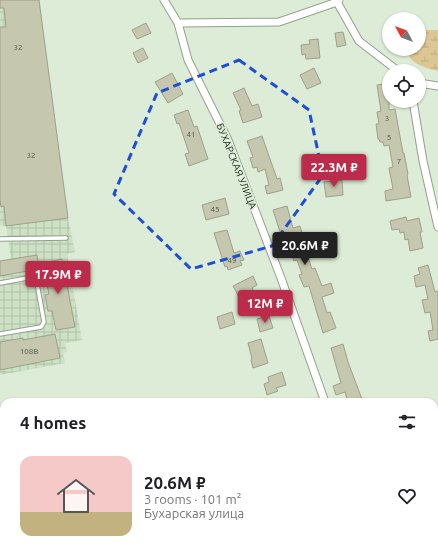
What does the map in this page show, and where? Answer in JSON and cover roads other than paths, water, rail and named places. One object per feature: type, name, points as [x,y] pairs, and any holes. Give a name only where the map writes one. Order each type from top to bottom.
[{"type":"street","name":"БУХАРСКАЯ УЛИЦА","points":[[164,0],[178,23],[188,60],[231,147],[281,278],[324,398]]},
{"type":"street","points":[[178,23],[279,22],[338,1],[359,41],[389,64]]},
{"type":"street","points":[[426,84],[438,86]]},
{"type":"street","points":[[414,108],[423,161],[438,227]]},
{"type":"lane","points":[[0,239],[66,238]]},
{"type":"lane","points":[[0,283],[33,277],[36,278],[44,322],[41,327],[0,334]]}]
